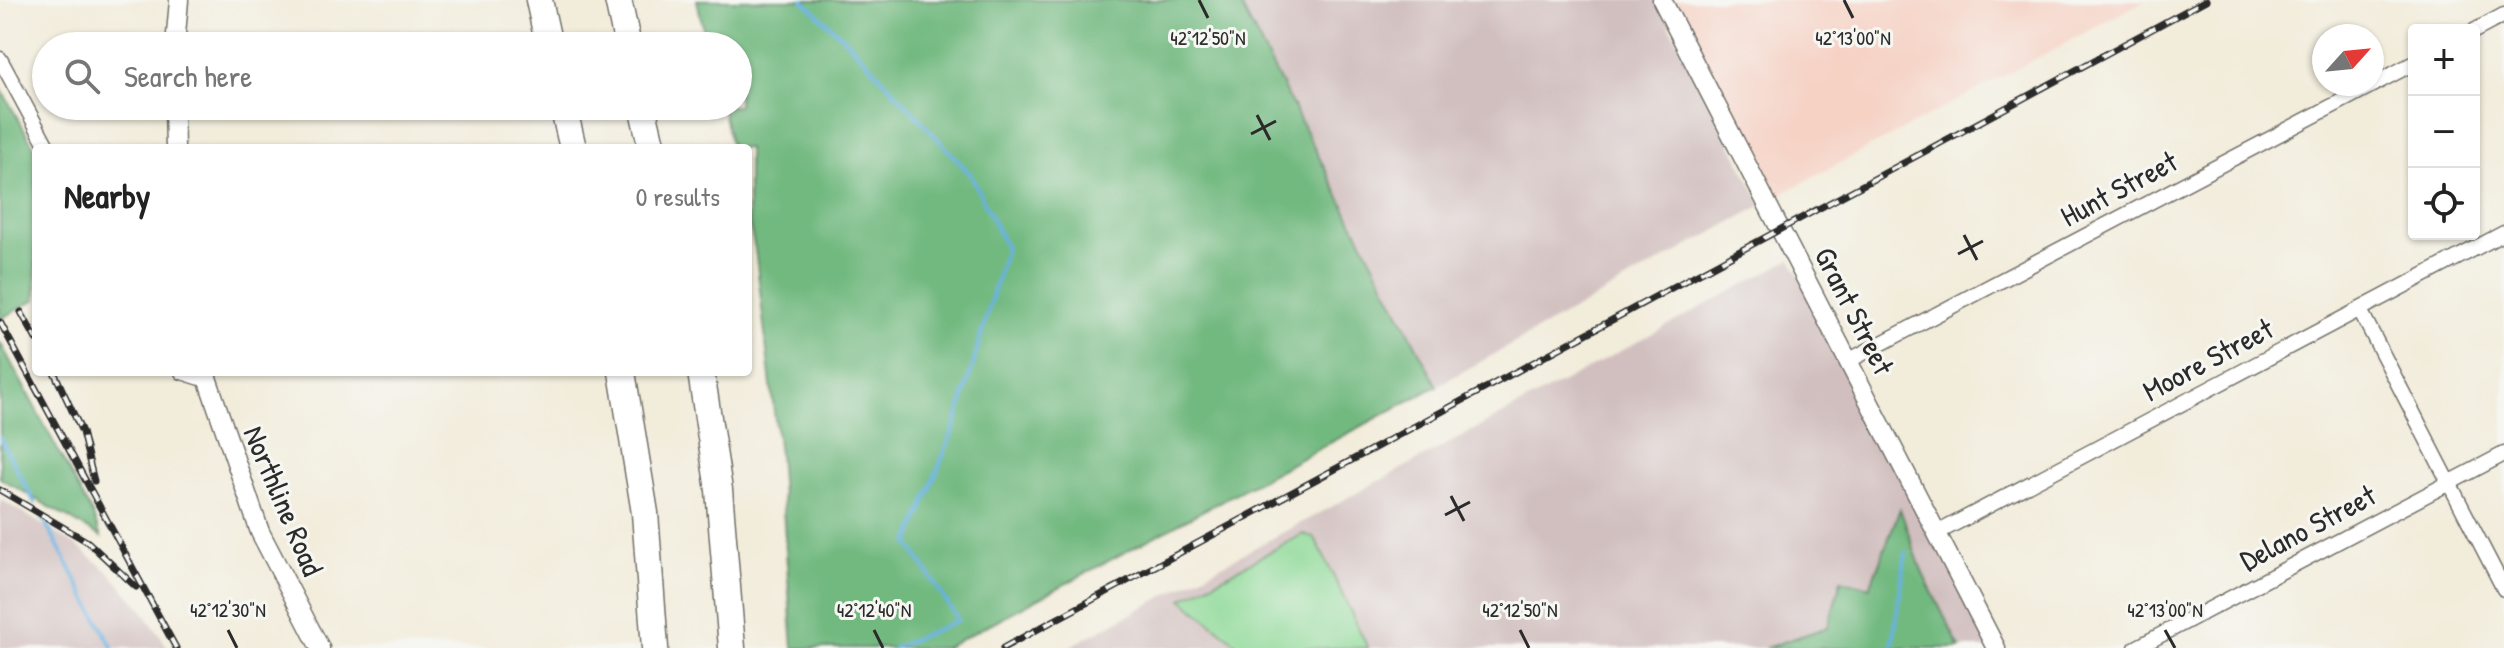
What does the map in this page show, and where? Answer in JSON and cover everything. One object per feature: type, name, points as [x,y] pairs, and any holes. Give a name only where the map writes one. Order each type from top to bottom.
[{"type":"highway","points":[[539,0],[546,32]]},
{"type":"highway","points":[[618,0],[625,32]]},
{"type":"highway","points":[[566,120],[572,144]]},
{"type":"highway","points":[[645,120],[651,144]]},
{"type":"highway","points":[[623,376],[645,513],[655,648]]},
{"type":"highway","points":[[702,376],[719,490],[732,648]]},
{"type":"street","points":[[176,32],[179,0]]},
{"type":"street","name":"Grant Street","points":[[1662,0],[1996,648]]},
{"type":"street","points":[[2480,28],[2504,15]]},
{"type":"street","points":[[0,59],[32,118]]},
{"type":"street","name":"Hunt Street","points":[[1848,361],[2408,66]]},
{"type":"street","points":[[33,120],[46,144]]},
{"type":"street","points":[[174,120],[175,144]]},
{"type":"street","name":"Moore Street","points":[[1937,533],[2504,233]]},
{"type":"street","points":[[2360,310],[2504,589]]},
{"type":"street","name":"Northline Road","points":[[206,376],[260,532],[320,648]]},
{"type":"street","name":"Delano Street","points":[[2136,648],[2504,454]]},
{"type":"shaded area","points":[[1238,0],[1656,0],[1762,205],[1437,386]]},
{"type":"shaded area","points":[[1672,0],[2146,0],[1774,198]]},
{"type":"shaded area","points":[[1791,259],[1991,648],[1067,648],[1340,502]]},
{"type":"shaded area","points":[[0,499],[77,546],[110,573],[141,608],[168,648],[0,648]]},
{"type":"green space","points":[[697,0],[1238,0],[1437,386],[945,648],[793,648],[779,454],[752,236],[752,144],[730,144],[725,120],[752,120],[752,32],[704,32]]},
{"type":"green space","points":[[0,87],[33,144],[32,301],[0,319]]},
{"type":"green space","points":[[0,342],[93,516],[101,537],[0,478]]},
{"type":"green space","points":[[1900,509],[1923,574],[1960,648],[1765,648],[1828,627],[1841,580],[1870,587]]},
{"type":"green space","points":[[1303,534],[1315,538],[1368,648],[1242,648],[1182,599]]},
{"type":"waterway","points":[[803,0],[856,50],[971,175],[1006,248],[957,420],[909,543],[958,620],[894,648]]},
{"type":"waterway","points":[[0,438],[35,503]]},
{"type":"waterway","points":[[43,518],[113,648]]},
{"type":"waterway","points":[[1892,648],[1906,552]]},
{"type":"railway","points":[[1003,648],[2206,0]]},
{"type":"railway","points":[[21,312],[32,332]]},
{"type":"railway","points":[[0,322],[176,648]]},
{"type":"railway","points":[[56,376],[82,432],[94,481]]},
{"type":"railway","points":[[0,490],[88,542],[136,587]]}]
